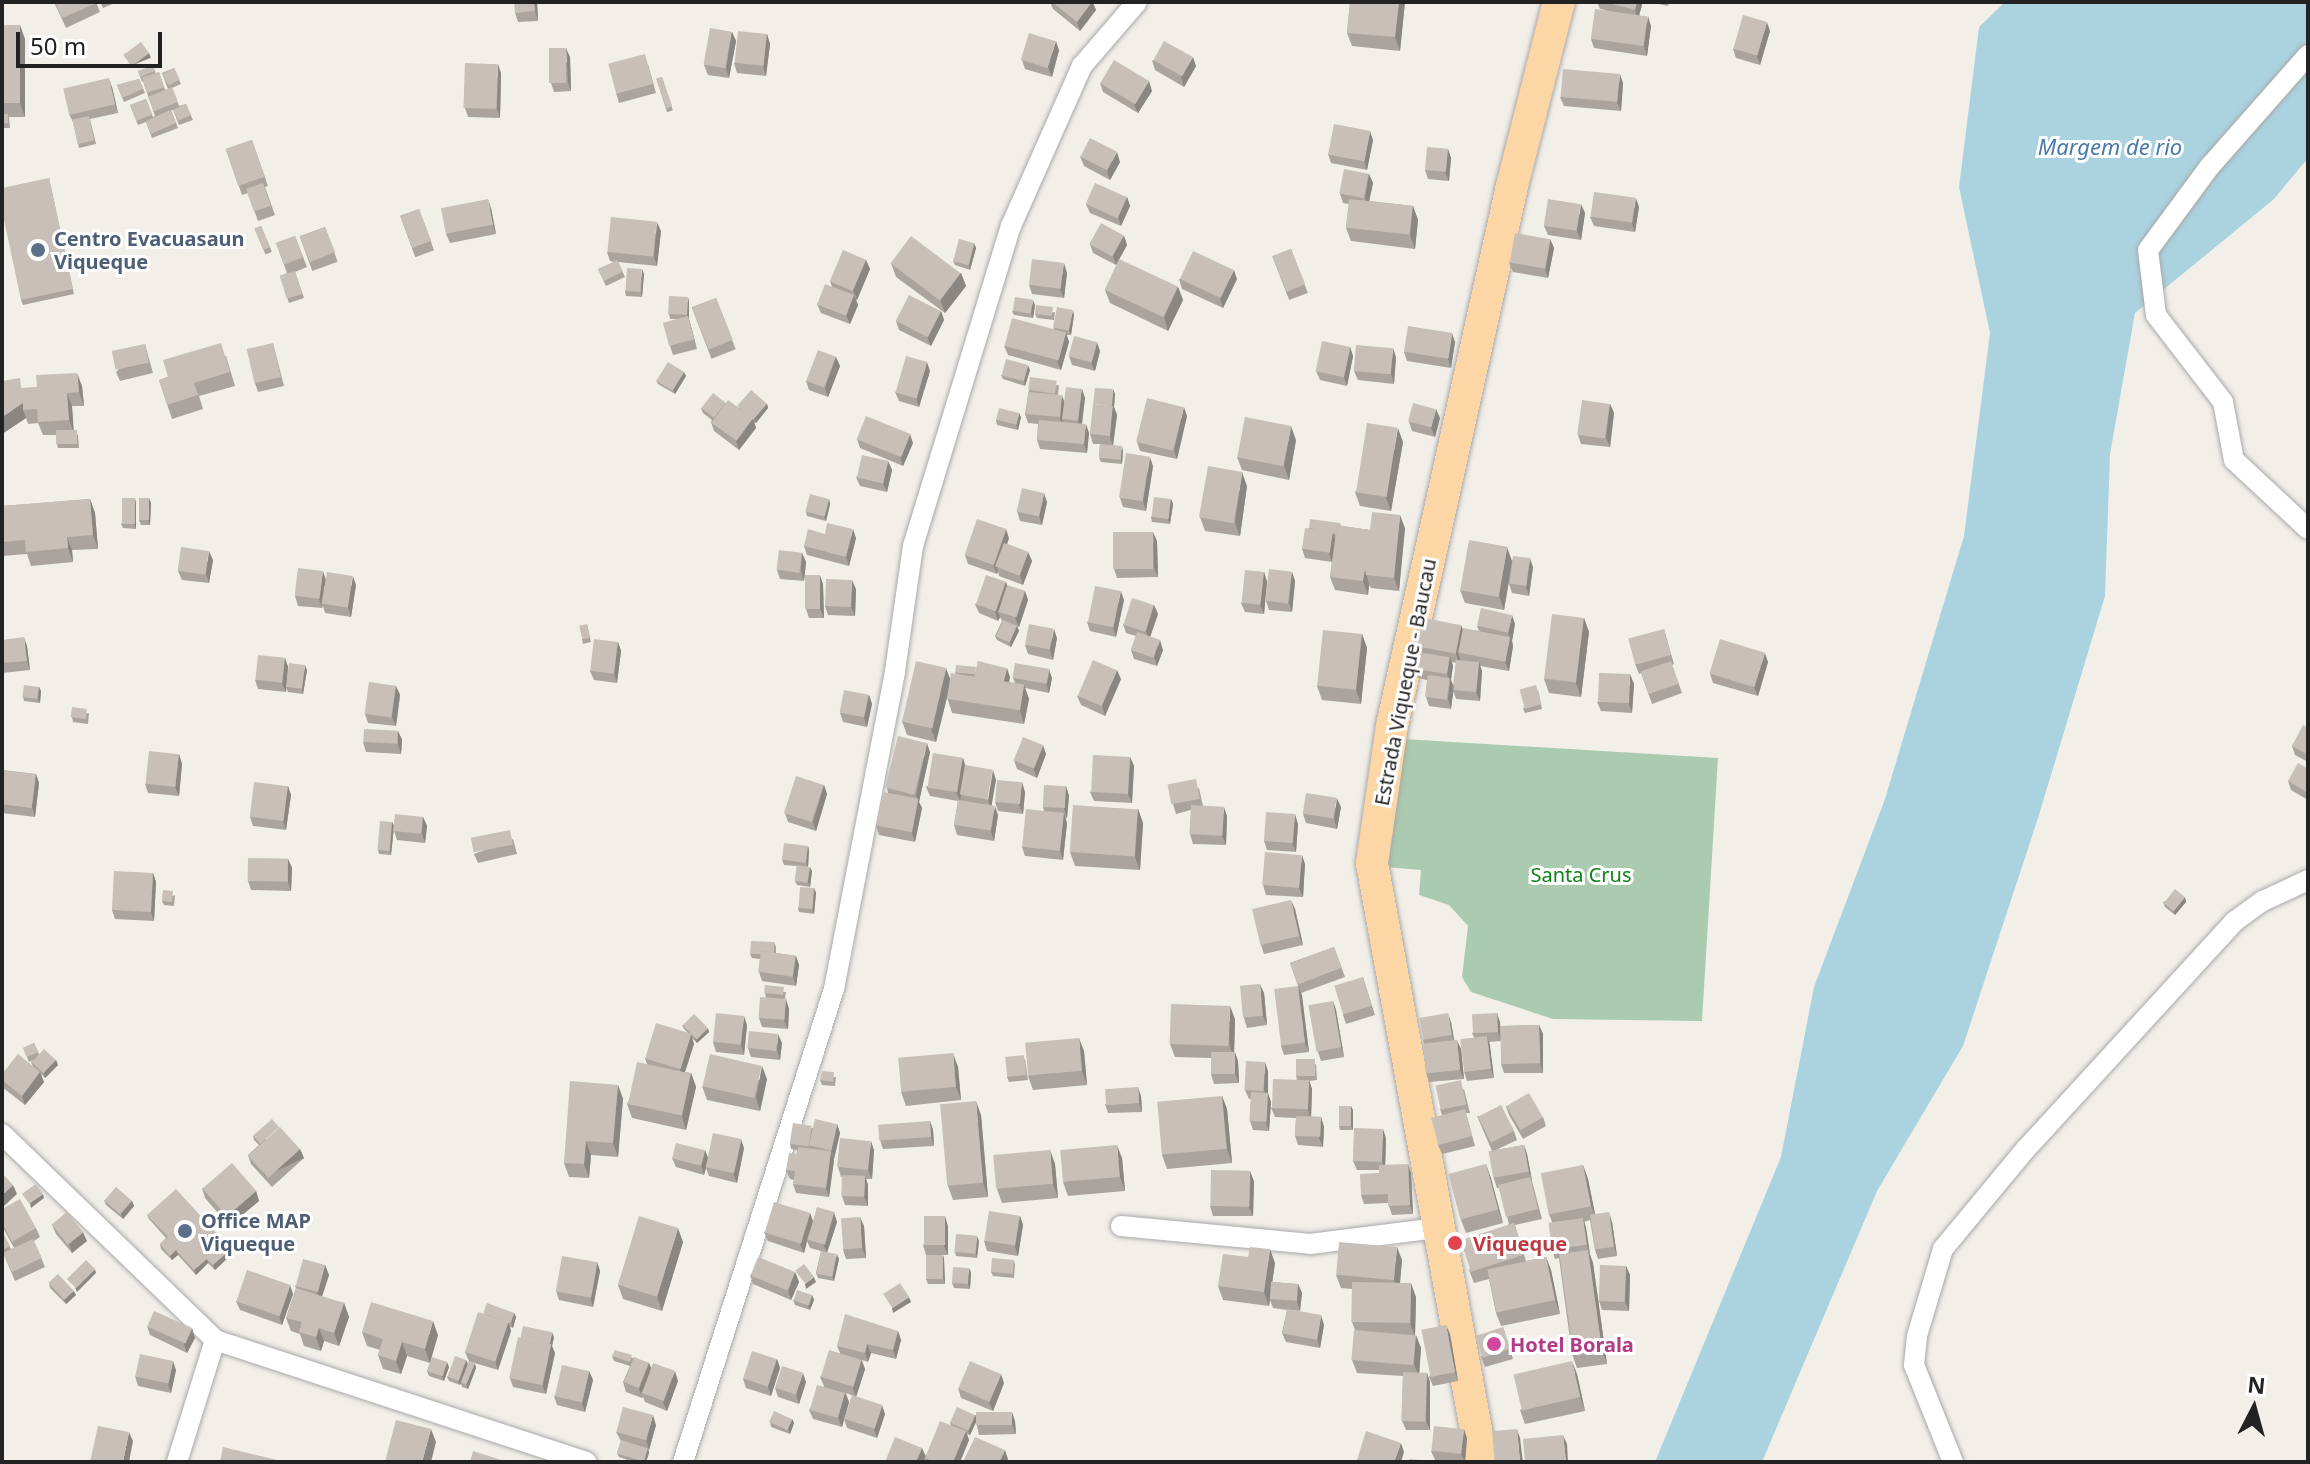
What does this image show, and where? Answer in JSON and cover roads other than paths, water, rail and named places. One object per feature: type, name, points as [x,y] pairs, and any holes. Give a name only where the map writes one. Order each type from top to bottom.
[{"type":"main road","name":"Estrada Viqueque - Baucau","points":[[1482,1462],[1436,1228],[1372,863],[1392,726],[1512,186],[1559,2]]},
{"type":"street","points":[[683,1462],[834,989],[895,671],[913,546],[1011,226],[1082,66],[1137,2]]},
{"type":"street","points":[[2308,55],[2210,166],[2148,250],[2156,315],[2223,402],[2234,460],[2308,529]]},
{"type":"street","points":[[1953,1462],[1914,1365],[1917,1336],[1943,1249],[2025,1150],[2235,921],[2263,901],[2308,880]]},
{"type":"street","points":[[2,1134],[215,1340],[586,1462]]},
{"type":"street","points":[[1121,1226],[1310,1244],[1436,1228]]},
{"type":"street","points":[[177,1462],[215,1340]]},
{"type":"water","name":"Margem de rio","points":[[2005,2],[2308,2],[2308,158],[2274,199],[2135,313],[2110,454],[2105,596],[2038,818],[1963,1046],[1877,1191],[1762,1462],[1655,1462],[1781,1157],[1814,987],[1885,799],[1964,536],[1990,333],[1959,187],[1979,27]]},
{"type":"place","name":"Centro Evacuasaun Viqueque","points":[[38,250]]},
{"type":"place","name":"Office MAP Viqueque","points":[[185,1231]]},
{"type":"place","name":"Viqueque","points":[[1455,1243]]},
{"type":"place","name":"Hotel Borala","points":[[1494,1344]]},
{"type":"park label","name":"Santa Crus","points":[[1581,874]]}]
